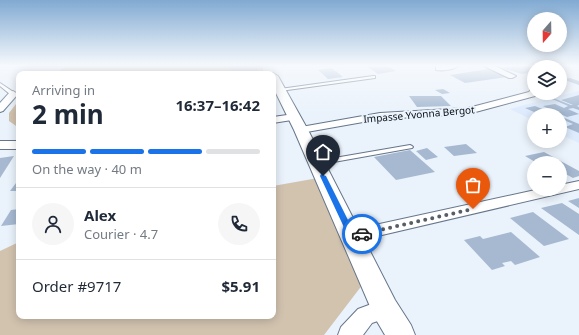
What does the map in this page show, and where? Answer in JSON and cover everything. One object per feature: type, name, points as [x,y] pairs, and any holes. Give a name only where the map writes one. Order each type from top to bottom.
[{"type":"street","points":[[276,82],[298,123],[386,309],[401,335]]},
{"type":"street","points":[[0,109],[13,94]]},
{"type":"street","name":"Impasse Yvonna Bergot","points":[[276,120],[298,123],[380,116],[468,111],[500,104],[527,96]]},
{"type":"street","points":[[0,145],[16,145]]},
{"type":"street","points":[[352,236],[579,185]]},
{"type":"street","points":[[350,335],[365,316],[386,309]]},
{"type":"lane","points":[[0,84],[13,94]]},
{"type":"lane","points":[[317,164],[410,147]]},
{"type":"shaded area","points":[[579,91],[579,143],[567,137],[567,108],[527,108],[527,118],[510,109],[543,100],[567,100],[567,94]]},
{"type":"shaded area","points":[[16,104],[16,126],[9,121],[9,113]]},
{"type":"shaded area","points":[[318,178],[363,284],[324,335],[0,335],[0,251],[16,243],[16,319],[276,319],[276,185]]},
{"type":"building","points":[[569,82],[579,82],[579,85]]},
{"type":"building","points":[[443,89],[450,93],[442,94],[435,90]]},
{"type":"building","points":[[579,95],[579,105],[577,106],[579,107],[579,110],[573,108],[568,109],[579,114],[567,117],[567,108],[564,108],[568,106],[554,100],[573,105],[561,100],[567,100],[567,98]]},
{"type":"building","points":[[409,96],[441,96],[451,106],[417,107]]},
{"type":"building","points":[[555,104],[564,108],[547,108],[543,106]]},
{"type":"building","points":[[535,106],[540,108],[525,108]]},
{"type":"building","points":[[567,119],[579,124],[579,133],[567,128],[567,126],[573,124],[567,121]]},
{"type":"building","points":[[466,144],[477,153],[454,156],[444,147]]},
{"type":"building","points":[[427,148],[438,157],[426,160],[416,151]]},
{"type":"building","points":[[410,150],[435,172],[396,180],[374,157]]},
{"type":"building","points":[[544,152],[551,156],[527,157],[525,156]]},
{"type":"building","points":[[14,156],[0,178],[0,158]]},
{"type":"building","points":[[567,164],[579,171],[579,176],[573,178],[567,175]]},
{"type":"building","points":[[16,183],[16,191],[10,191]]},
{"type":"building","points":[[579,198],[579,208],[568,201]]},
{"type":"building","points":[[562,203],[579,214],[579,235],[541,208]]},
{"type":"building","points":[[16,209],[16,224],[1,226],[11,210]]},
{"type":"building","points":[[533,212],[569,239],[544,246],[510,218]]},
{"type":"building","points":[[511,232],[540,257],[515,265],[511,261],[502,263],[505,266],[492,270],[464,240],[480,236],[483,239]]},
{"type":"way so far","points":[[362,234],[473,209]]},
{"type":"route","points":[[323,176],[352,236],[362,234]]}]
